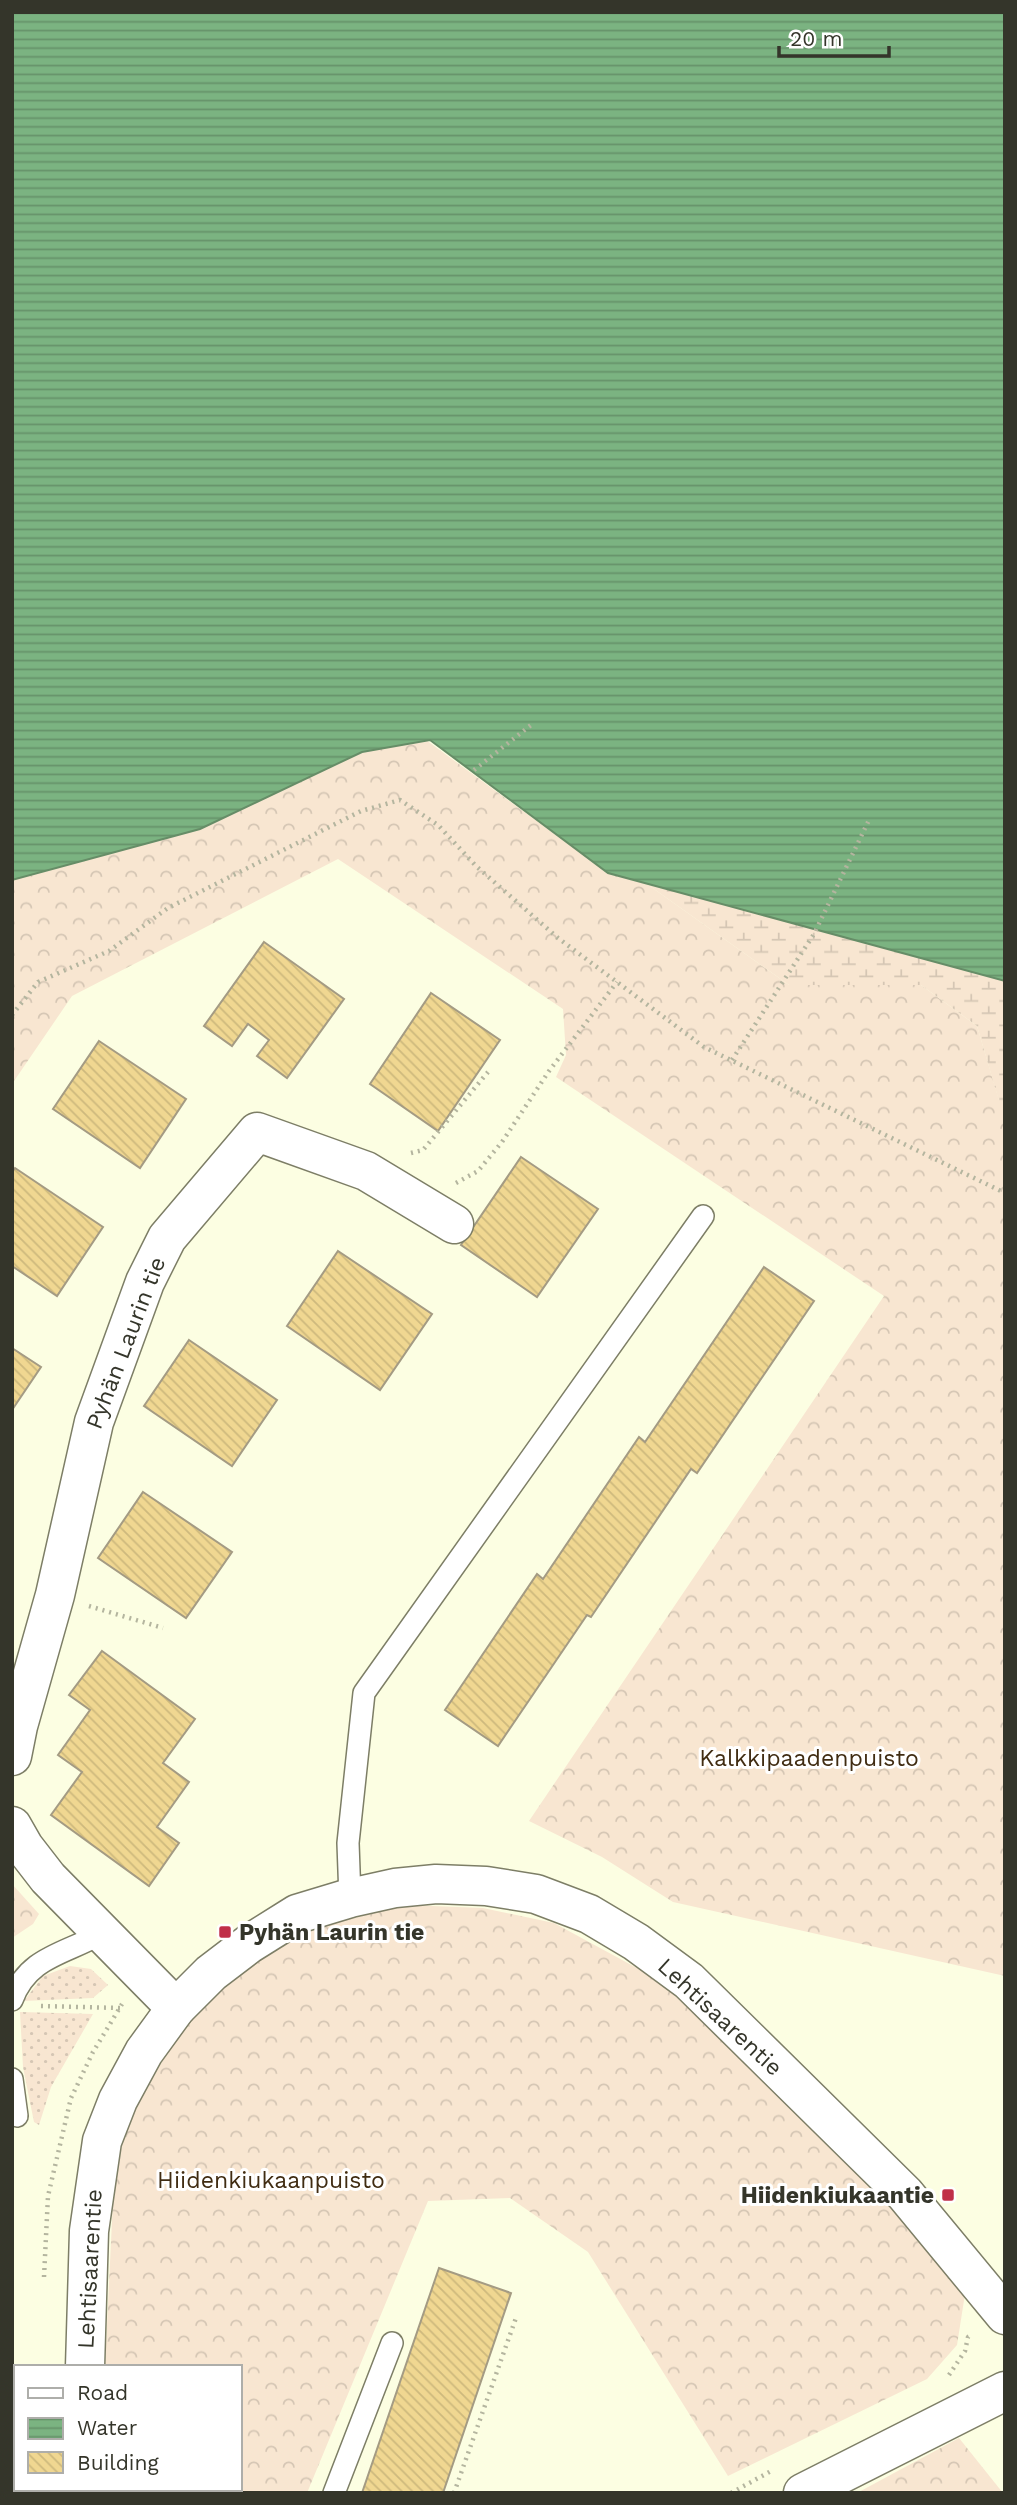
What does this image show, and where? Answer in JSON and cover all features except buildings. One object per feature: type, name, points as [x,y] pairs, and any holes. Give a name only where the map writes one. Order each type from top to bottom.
[{"type":"street","name":"Pyhän Laurin tie","points":[[12,1756],[55,1595],[94,1422],[145,1282],[167,1238],[257,1132],[366,1171],[454,1224]]},
{"type":"street","points":[[12,1826],[48,1878],[176,2008]]},
{"type":"street","name":"Lehtisaarentie","points":[[85,2365],[89,2231],[102,2141],[118,2100],[144,2052],[176,2008],[211,1972],[248,1944],[297,1914],[395,1888],[436,1884],[486,1886],[537,1894],[579,1910],[636,1942],[689,1981],[905,2194],[1005,2315]]},
{"type":"street","points":[[803,2493],[1005,2391]]},
{"type":"lane","points":[[350,1898],[348,1843],[364,1693],[703,1216]]},
{"type":"lane","points":[[12,2000],[16,1988],[40,1962],[102,1933]]},
{"type":"lane","points":[[12,2079],[17,2116]]},
{"type":"lane","points":[[334,2493],[392,2343]]},
{"type":"path","points":[[474,770],[531,725]]},
{"type":"path","points":[[12,1015],[38,982],[109,951],[168,908],[361,811],[400,800],[438,825],[476,866],[558,938],[704,1047],[1005,1193]]},
{"type":"path","points":[[732,1060],[814,934],[869,820]]},
{"type":"path","points":[[450,1186],[478,1171],[502,1142],[549,1071],[617,982]]},
{"type":"path","points":[[423,1150],[488,1072]]},
{"type":"path","points":[[55,1595],[163,1628]]},
{"type":"path","points":[[39,2006],[106,2008]]},
{"type":"path","points":[[454,2493],[517,2315]]},
{"type":"green space","name":"Kalkkipaadenpuisto","points":[[426,740],[608,873],[647,884],[789,985],[921,985],[977,1026],[999,1100],[1005,1104],[1005,1976],[673,1902],[602,1857],[529,1821],[884,1296],[556,1077],[566,1055],[563,1009],[338,859],[72,996],[12,1084],[12,880],[200,829],[362,752]]},
{"type":"green space","points":[[1005,772],[1005,1104],[999,1101],[977,1026],[921,985],[789,985],[647,884]]},
{"type":"green space","points":[[12,1884],[39,1914],[33,1924],[12,1938]]},
{"type":"green space","name":"Hiidenkiukaanpuisto","points":[[407,1905],[483,1908],[554,1923],[659,1980],[890,2205],[965,2294],[957,2345],[927,2379],[728,2476],[588,2252],[510,2198],[428,2201],[307,2493],[100,2493],[242,2491],[242,2365],[105,2365],[114,2179],[127,2125],[185,2020],[231,1978],[298,1932]]},
{"type":"green space","points":[[70,1966],[91,1969],[108,1985],[93,1998],[24,2001],[43,1976]]},
{"type":"green space","points":[[20,2012],[93,2014],[51,2087],[39,2125],[34,2122],[23,2067]]},
{"type":"green space","points":[[959,2438],[1003,2493],[857,2493]]},
{"type":"water","points":[[12,12],[1005,12],[1005,981],[608,873],[430,740],[362,752],[200,829],[12,880]]},
{"type":"place","name":"Pyhän Laurin tie","points":[[225,1932]]},
{"type":"place","name":"Hiidenkiukaantie","points":[[948,2195]]}]
